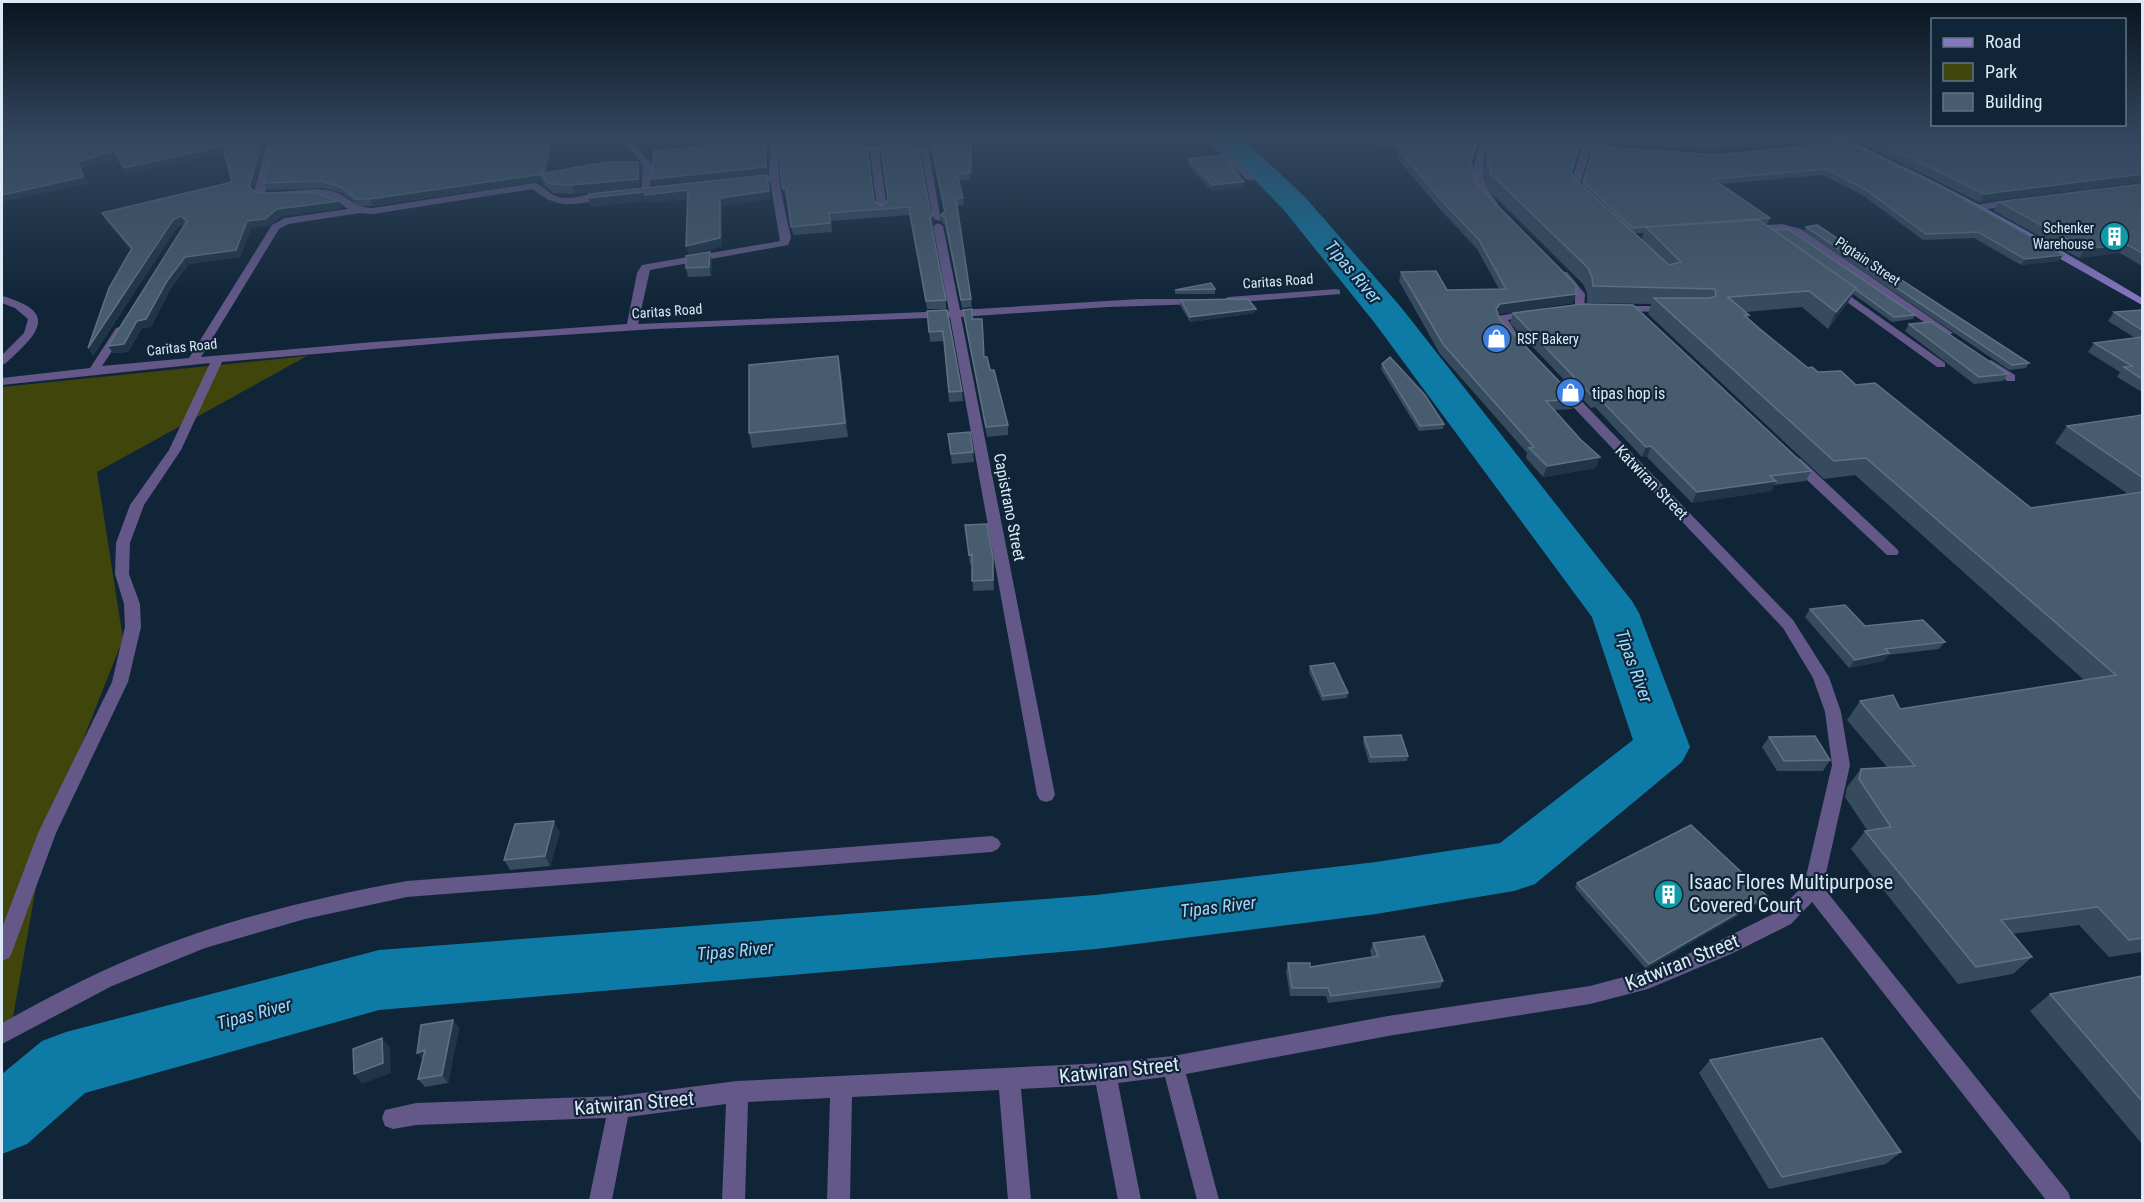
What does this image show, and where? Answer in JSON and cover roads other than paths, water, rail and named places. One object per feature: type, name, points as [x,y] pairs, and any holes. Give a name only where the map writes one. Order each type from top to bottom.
[{"type":"main road","points":[[1950,191],[1981,207],[2142,302]]},
{"type":"street","points":[[259,191],[261,195],[308,192],[333,195],[356,211]]},
{"type":"street","points":[[193,360],[275,227],[285,221],[356,211],[402,208],[503,191]]},
{"type":"street","points":[[543,191],[549,198],[558,199],[622,194]]},
{"type":"street","points":[[634,193],[651,191]]},
{"type":"street","points":[[632,328],[642,273],[646,267],[784,243],[786,238],[777,191]]},
{"type":"street","points":[[880,191],[882,209]]},
{"type":"street","name":"Capistrano Street","points":[[932,191],[1046,795]]},
{"type":"street","points":[[1481,191],[1505,215]]},
{"type":"street","points":[[1577,191],[1587,203]]},
{"type":"street","points":[[1981,207],[2024,202]]},
{"type":"street","name":"Pigtain Street","points":[[1771,243],[1747,230],[1782,227],[1797,231],[1958,341]]},
{"type":"street","points":[[1553,264],[1577,288],[1580,294],[1580,309]]},
{"type":"street","points":[[1826,282],[1941,365]]},
{"type":"street","name":"Caritas Road","points":[[2,381],[193,360],[632,328],[955,314],[1156,300],[1257,298],[1336,292]]},
{"type":"street","points":[[2,299],[24,306],[33,318],[34,326],[31,333],[2,361]]},
{"type":"street","points":[[1632,308],[1649,325]]},
{"type":"street","points":[[1609,310],[1679,309]]},
{"type":"street","points":[[1521,345],[1504,328],[1502,318],[1549,312]]},
{"type":"street","points":[[94,370],[124,323]]},
{"type":"street","points":[[1890,327],[1932,323]]},
{"type":"street","points":[[2,952],[47,833],[120,682],[133,627],[132,604],[122,574],[123,543],[137,506],[175,450],[218,358]]},
{"type":"street","points":[[1985,360],[2012,378]]},
{"type":"street","name":"Katwiran Street","points":[[393,1118],[416,1114],[619,1107],[737,1092],[1105,1074],[1173,1066],[1388,1026],[1590,995],[1648,980],[1724,948],[1784,918],[1813,889],[1841,765],[1833,712],[1821,677],[1788,624],[1553,378]]},
{"type":"street","points":[[1788,454],[1892,552]]},
{"type":"street","points":[[2,1034],[72,995],[140,964],[255,924],[351,899],[407,889],[992,844]]},
{"type":"street","points":[[1813,889],[2060,1200]]},
{"type":"street","points":[[1173,1066],[1208,1200]]},
{"type":"street","points":[[1105,1074],[1130,1200]]},
{"type":"street","points":[[1009,1078],[1020,1200]]},
{"type":"street","points":[[839,1200],[841,1086]]},
{"type":"street","points":[[734,1200],[737,1092]]},
{"type":"street","points":[[601,1200],[619,1107]]},
{"type":"waterway","name":"Tipas River","points":[[2,1119],[66,1065],[379,980],[1096,922],[1376,888],[1514,866],[1663,747],[1615,613],[1387,314],[1282,191]]},
{"type":"place","name":"Schenker Warehouse","points":[[2115,236]]},
{"type":"place","name":"RSF Bakery","points":[[1496,339]]},
{"type":"place","name":"tipas hop is","points":[[1571,393]]},
{"type":"place","name":"Isaac Flores Multipurpose Covered Court","points":[[1668,894]]}]
